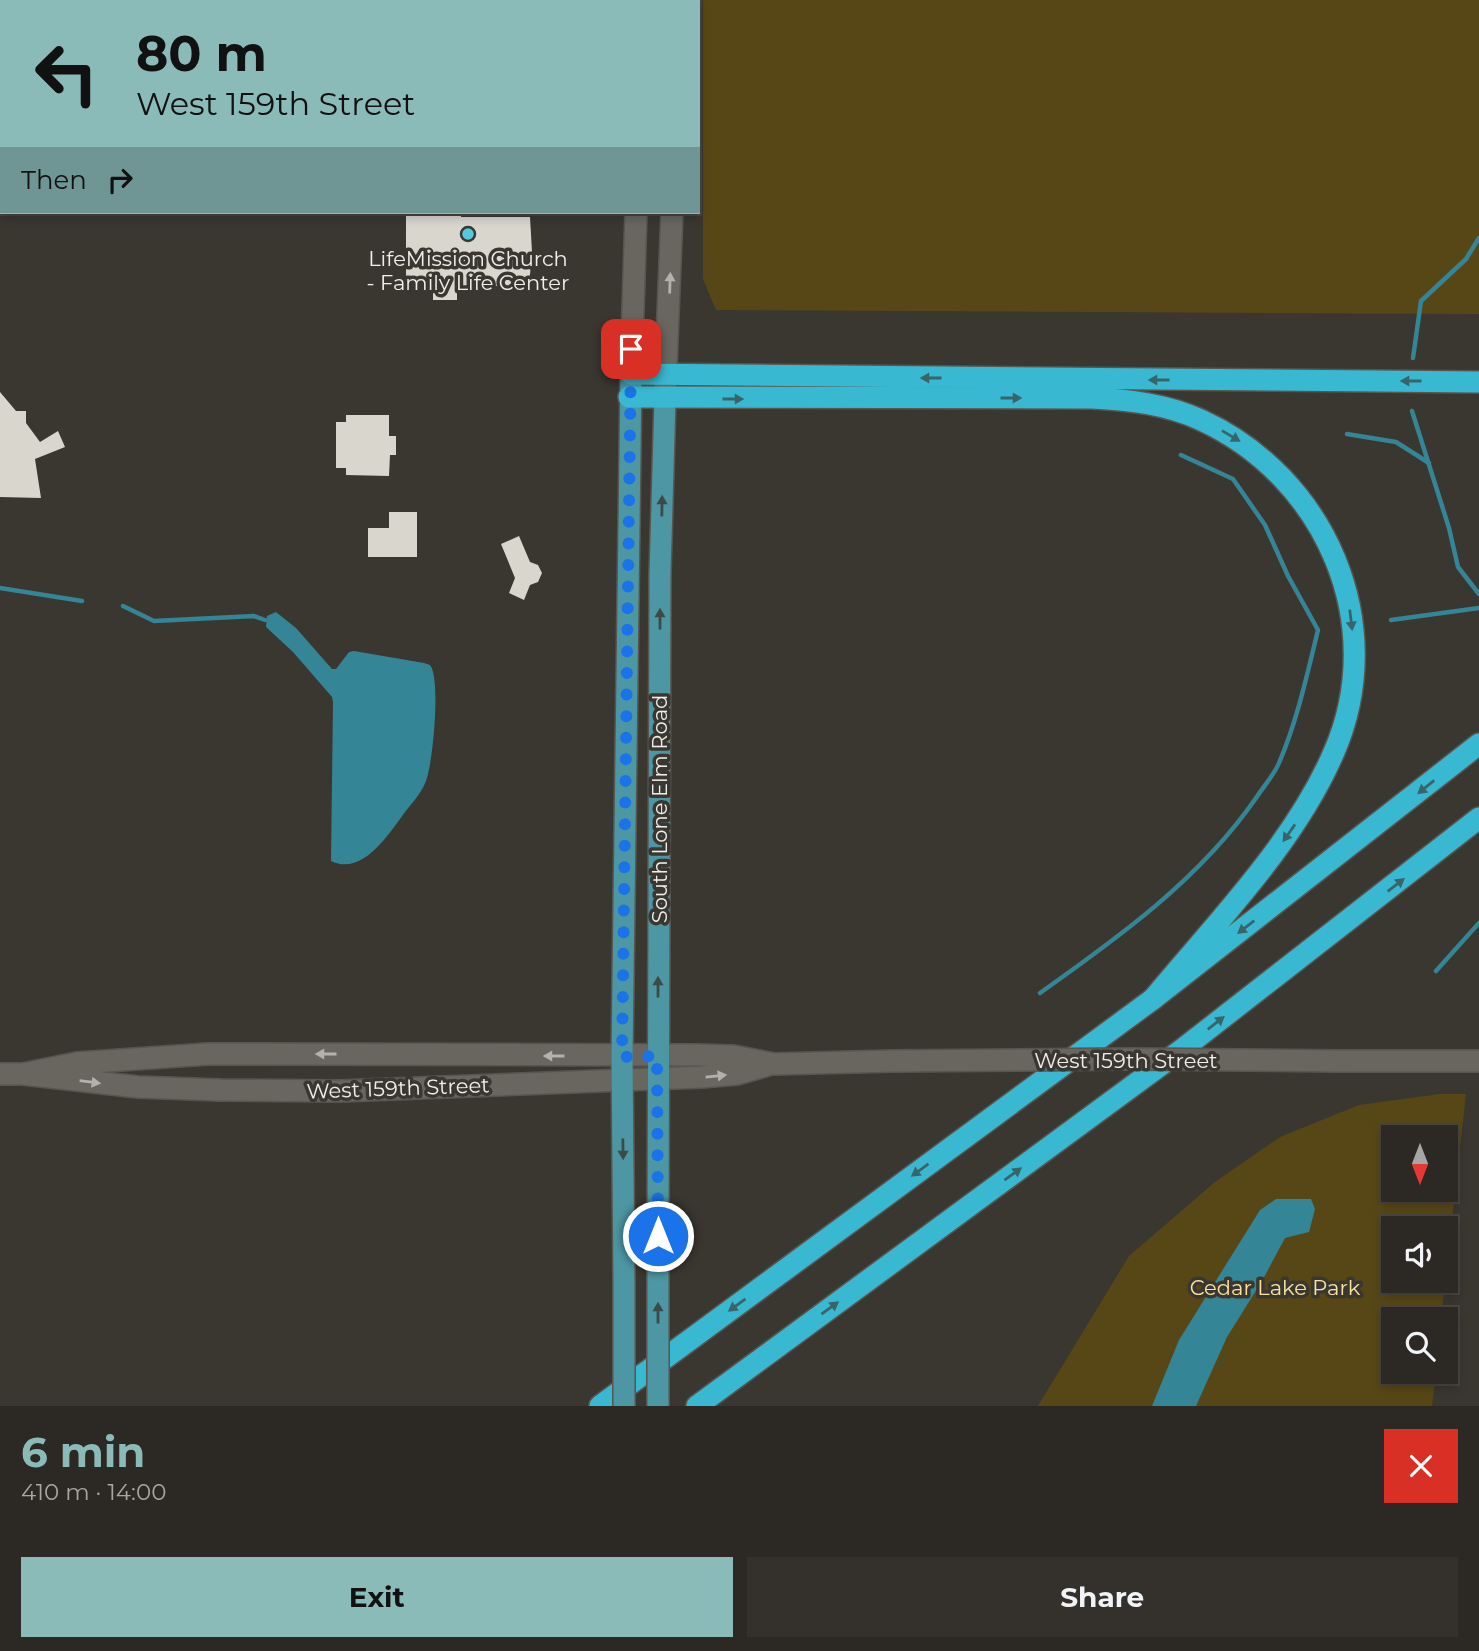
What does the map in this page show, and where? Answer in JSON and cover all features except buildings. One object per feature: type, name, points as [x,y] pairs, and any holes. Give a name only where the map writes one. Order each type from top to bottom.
[{"type":"highway","points":[[631,374],[1479,382]]},
{"type":"highway","points":[[629,397],[1092,398],[1146,402],[1199,419],[1244,444],[1265,459],[1305,503],[1332,548],[1348,600],[1354,650],[1353,677],[1343,728],[1323,778],[1289,833],[1153,999]]},
{"type":"highway","points":[[600,1406],[1153,999],[1479,744]]},
{"type":"highway","points":[[698,1406],[1180,1051],[1479,818]]},
{"type":"main road","name":"South Lone Elm Road","points":[[624,1406],[622,1057],[631,374]]},
{"type":"main road","name":"South Lone Elm Road","points":[[658,1406],[660,587],[665,398]]},
{"type":"street","name":"South Lone Elm Road","points":[[631,374],[636,214]]},
{"type":"street","name":"South Lone Elm Road","points":[[665,398],[672,214]]},
{"type":"street","name":"West 159th Street","points":[[23,1074],[77,1063],[208,1054],[733,1056],[774,1064],[1132,1059],[1479,1061]]},
{"type":"street","name":"West 159th Street","points":[[0,1074],[23,1074],[138,1087],[340,1091],[657,1079],[737,1074],[774,1064]]},
{"type":"green space","points":[[703,0],[1479,0],[1479,314],[716,310],[703,279]]},
{"type":"green space","name":"Cedar Lake Park","points":[[1440,1094],[1466,1094],[1458,1166],[1458,1125],[1381,1125],[1381,1202],[1454,1202],[1452,1216],[1381,1216],[1381,1293],[1444,1293],[1442,1307],[1381,1307],[1381,1384],[1435,1384],[1432,1406],[1038,1406],[1129,1256],[1215,1182],[1280,1137],[1359,1105]]},
{"type":"water","points":[[276,612],[296,628],[332,669],[336,669],[349,652],[354,651],[424,663],[430,665],[433,673],[435,721],[426,781],[383,841],[365,858],[354,863],[331,861],[332,697],[293,652],[266,627],[267,616]]},
{"type":"water","points":[[1276,1199],[1311,1199],[1315,1209],[1309,1232],[1285,1238],[1227,1337],[1196,1406],[1152,1406],[1179,1340],[1260,1210]]},
{"type":"waterway","points":[[1413,358],[1421,301],[1466,259],[1479,238]]},
{"type":"waterway","points":[[1412,411],[1449,528],[1458,567],[1479,594]]},
{"type":"waterway","points":[[1347,434],[1396,442],[1429,463]]},
{"type":"waterway","points":[[1040,993],[1157,905],[1210,855],[1234,827],[1277,767],[1306,681],[1318,630],[1288,576],[1265,525],[1233,479],[1181,455]]},
{"type":"waterway","points":[[0,588],[82,601]]},
{"type":"waterway","points":[[123,606],[154,621],[254,616],[265,620]]},
{"type":"waterway","points":[[1391,620],[1479,608]]},
{"type":"waterway","points":[[1436,971],[1479,923]]},
{"type":"place","name":"LifeMission Church - Family Life Center","points":[[468,234]]},
{"type":"route","points":[[631,349],[622,1057],[657,1056],[658,1236]]}]
